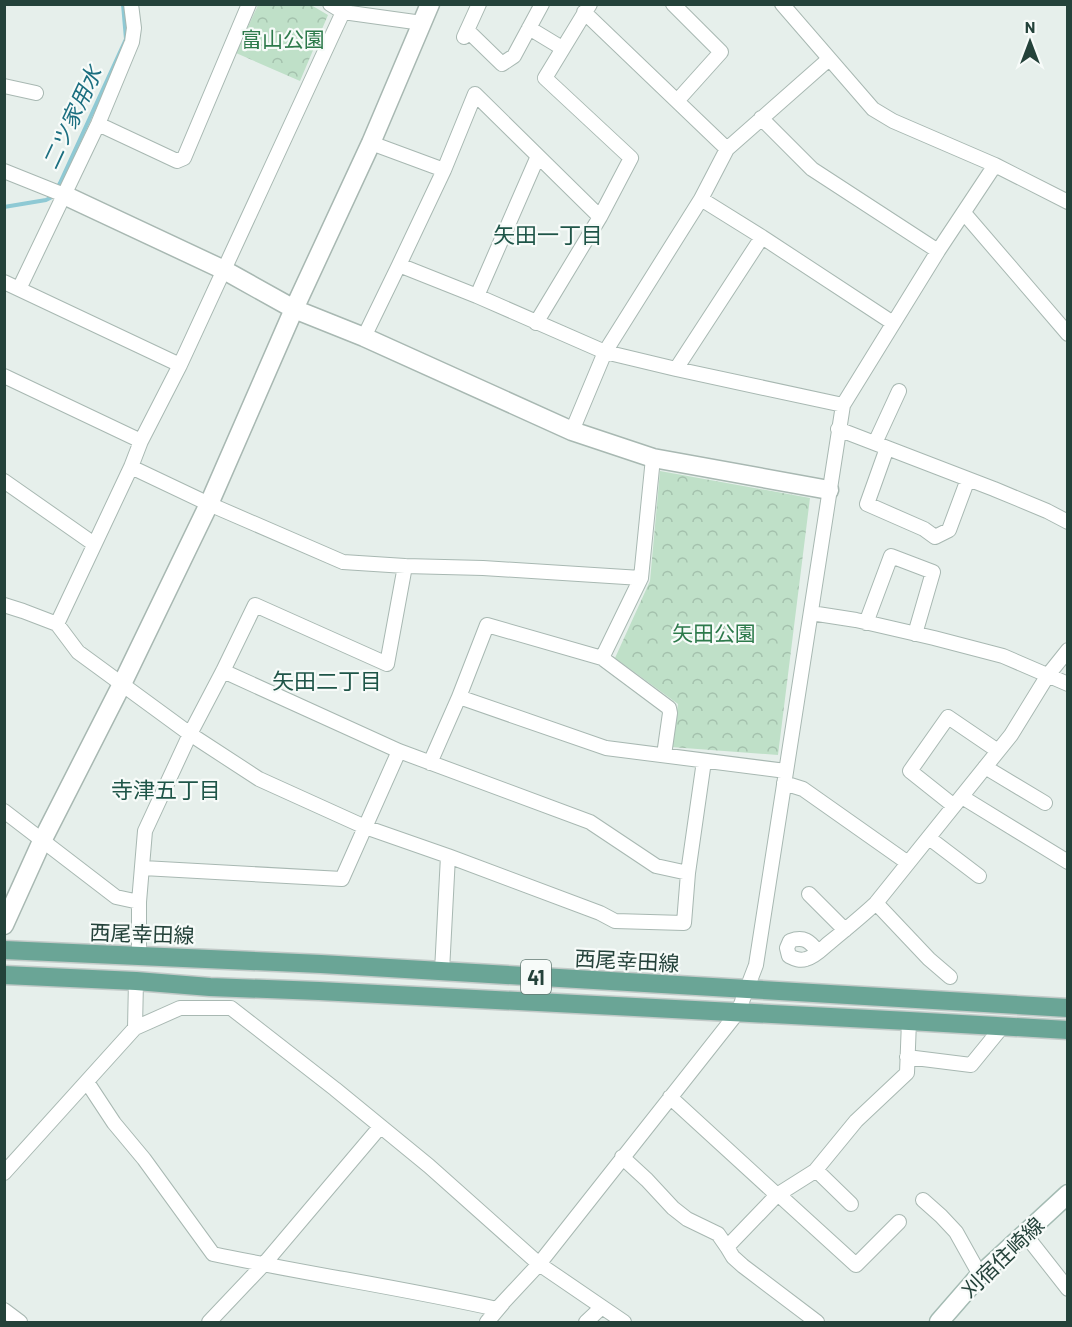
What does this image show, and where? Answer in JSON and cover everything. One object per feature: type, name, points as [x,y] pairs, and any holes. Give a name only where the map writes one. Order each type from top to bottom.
[{"type":"main road","name":"西尾幸田線","points":[[4,950],[321,963],[1068,1008]]},
{"type":"main road","name":"41","points":[[4,975],[1068,1030]]},
{"type":"street","points":[[19,288],[98,123],[132,42],[134,28],[131,4]]},
{"type":"street","points":[[98,123],[177,160],[184,158],[249,4]]},
{"type":"street","points":[[330,4],[422,23]]},
{"type":"street","points":[[4,925],[42,841],[122,684],[209,504],[294,309],[371,143],[430,4]]},
{"type":"street","points":[[478,4],[465,33],[502,64],[514,56],[542,4]]},
{"type":"street","points":[[673,4],[722,52],[677,101]]},
{"type":"street","points":[[782,4],[873,109],[892,121],[995,165],[1068,202]]},
{"type":"street","points":[[57,624],[141,441],[180,365],[344,8]]},
{"type":"street","points":[[536,323],[600,217],[631,158],[545,78],[587,8],[727,149]]},
{"type":"street","points":[[529,28],[562,48]]},
{"type":"street","points":[[572,431],[605,352],[700,199],[727,149],[829,59]]},
{"type":"street","points":[[4,86],[36,93]]},
{"type":"street","points":[[364,337],[444,170],[475,94],[600,217]]},
{"type":"street","points":[[761,118],[812,169],[938,251]]},
{"type":"street","points":[[371,143],[444,170]]},
{"type":"street","points":[[477,296],[538,156]]},
{"type":"street","points":[[87,1082],[114,1123],[144,1159],[213,1254],[431,1294],[497,1309],[539,1263],[738,1012],[756,965],[843,405],[938,251],[995,165]]},
{"type":"street","points":[[4,171],[64,195],[224,270],[294,309],[364,337],[572,431],[652,458],[829,490]]},
{"type":"street","points":[[700,199],[893,323]]},
{"type":"street","points":[[964,213],[1068,334]]},
{"type":"street","points":[[676,369],[762,237]]},
{"type":"street","points":[[399,265],[605,352],[843,405]]},
{"type":"street","points":[[4,282],[180,365]]},
{"type":"street","points":[[4,376],[141,441]]},
{"type":"street","points":[[899,391],[881,446],[867,504],[924,529],[935,537],[949,530],[968,479]]},
{"type":"street","points":[[838,429],[968,479],[1047,511],[1068,522]]},
{"type":"street","points":[[602,658],[641,578],[652,458]]},
{"type":"street","points":[[131,467],[209,504],[343,562],[641,578]]},
{"type":"street","points":[[4,480],[94,544]]},
{"type":"street","points":[[866,623],[891,556],[933,572],[915,634]]},
{"type":"street","points":[[139,955],[139,902],[145,831],[189,734],[255,606],[387,663],[405,566]]},
{"type":"street","points":[[4,605],[57,624],[78,652],[189,734],[259,779],[365,827],[590,909],[615,921],[684,923],[688,873],[704,760]]},
{"type":"street","points":[[811,613],[866,623],[1003,656],[1068,684]]},
{"type":"street","points":[[430,764],[487,625],[602,658],[669,708],[664,755]]},
{"type":"street","points":[[818,952],[876,903],[1011,735],[1048,675],[1068,650]]},
{"type":"street","points":[[223,671],[430,764],[590,822],[656,866],[688,873]]},
{"type":"street","points":[[459,697],[606,748],[704,760],[785,777],[908,863]]},
{"type":"street","points":[[998,751],[948,717],[910,771],[958,801],[1068,862]]},
{"type":"street","points":[[143,868],[342,879],[399,751]]},
{"type":"street","points":[[985,767],[1045,803]]},
{"type":"street","points":[[4,811],[116,897],[139,902]]},
{"type":"street","points":[[929,838],[979,876]]},
{"type":"street","points":[[442,971],[448,856]]},
{"type":"street","points":[[809,894],[845,930]]},
{"type":"street","points":[[876,903],[929,959],[950,977]]},
{"type":"street","points":[[135,1028],[136,981]]},
{"type":"street","points":[[4,1173],[135,1028],[180,1008],[231,1008],[429,1166],[539,1263],[624,1323]]},
{"type":"street","points":[[727,1246],[777,1194],[816,1170],[856,1121],[907,1073],[909,1021]]},
{"type":"street","points":[[907,1057],[971,1065],[1002,1028]]},
{"type":"street","points":[[670,1097],[856,1265],[899,1222]]},
{"type":"street","points":[[209,1323],[264,1264],[380,1127]]},
{"type":"street","points":[[622,1157],[673,1208],[687,1219],[718,1234],[732,1257],[817,1323]]},
{"type":"street","points":[[816,1170],[851,1204]]},
{"type":"street","name":"刈宿住崎線","points":[[939,1323],[980,1275],[1068,1194]]},
{"type":"street","points":[[923,1200],[956,1232],[980,1275]]},
{"type":"street","points":[[1024,1233],[1068,1289]]},
{"type":"street","points":[[487,1323],[511,1293]]},
{"type":"street","points":[[586,1323],[602,1307]]},
{"type":"street","points":[[4,1310],[20,1323]]},
{"type":"green space","name":"富山公園","points":[[258,5],[311,5],[328,15],[300,81],[236,53]]},
{"type":"green space","name":"矢田公園","points":[[660,471],[810,498],[778,755],[671,747],[678,704],[615,658],[650,581]]},
{"type":"waterway","name":"二ツ家用水","points":[[4,207],[52,197],[126,39],[123,4]]},
{"type":"district","name":"矢田一丁目","points":[[548,234]]},
{"type":"district","name":"矢田二丁目","points":[[327,680]]},
{"type":"district","name":"寺津五丁目","points":[[166,789]]}]
